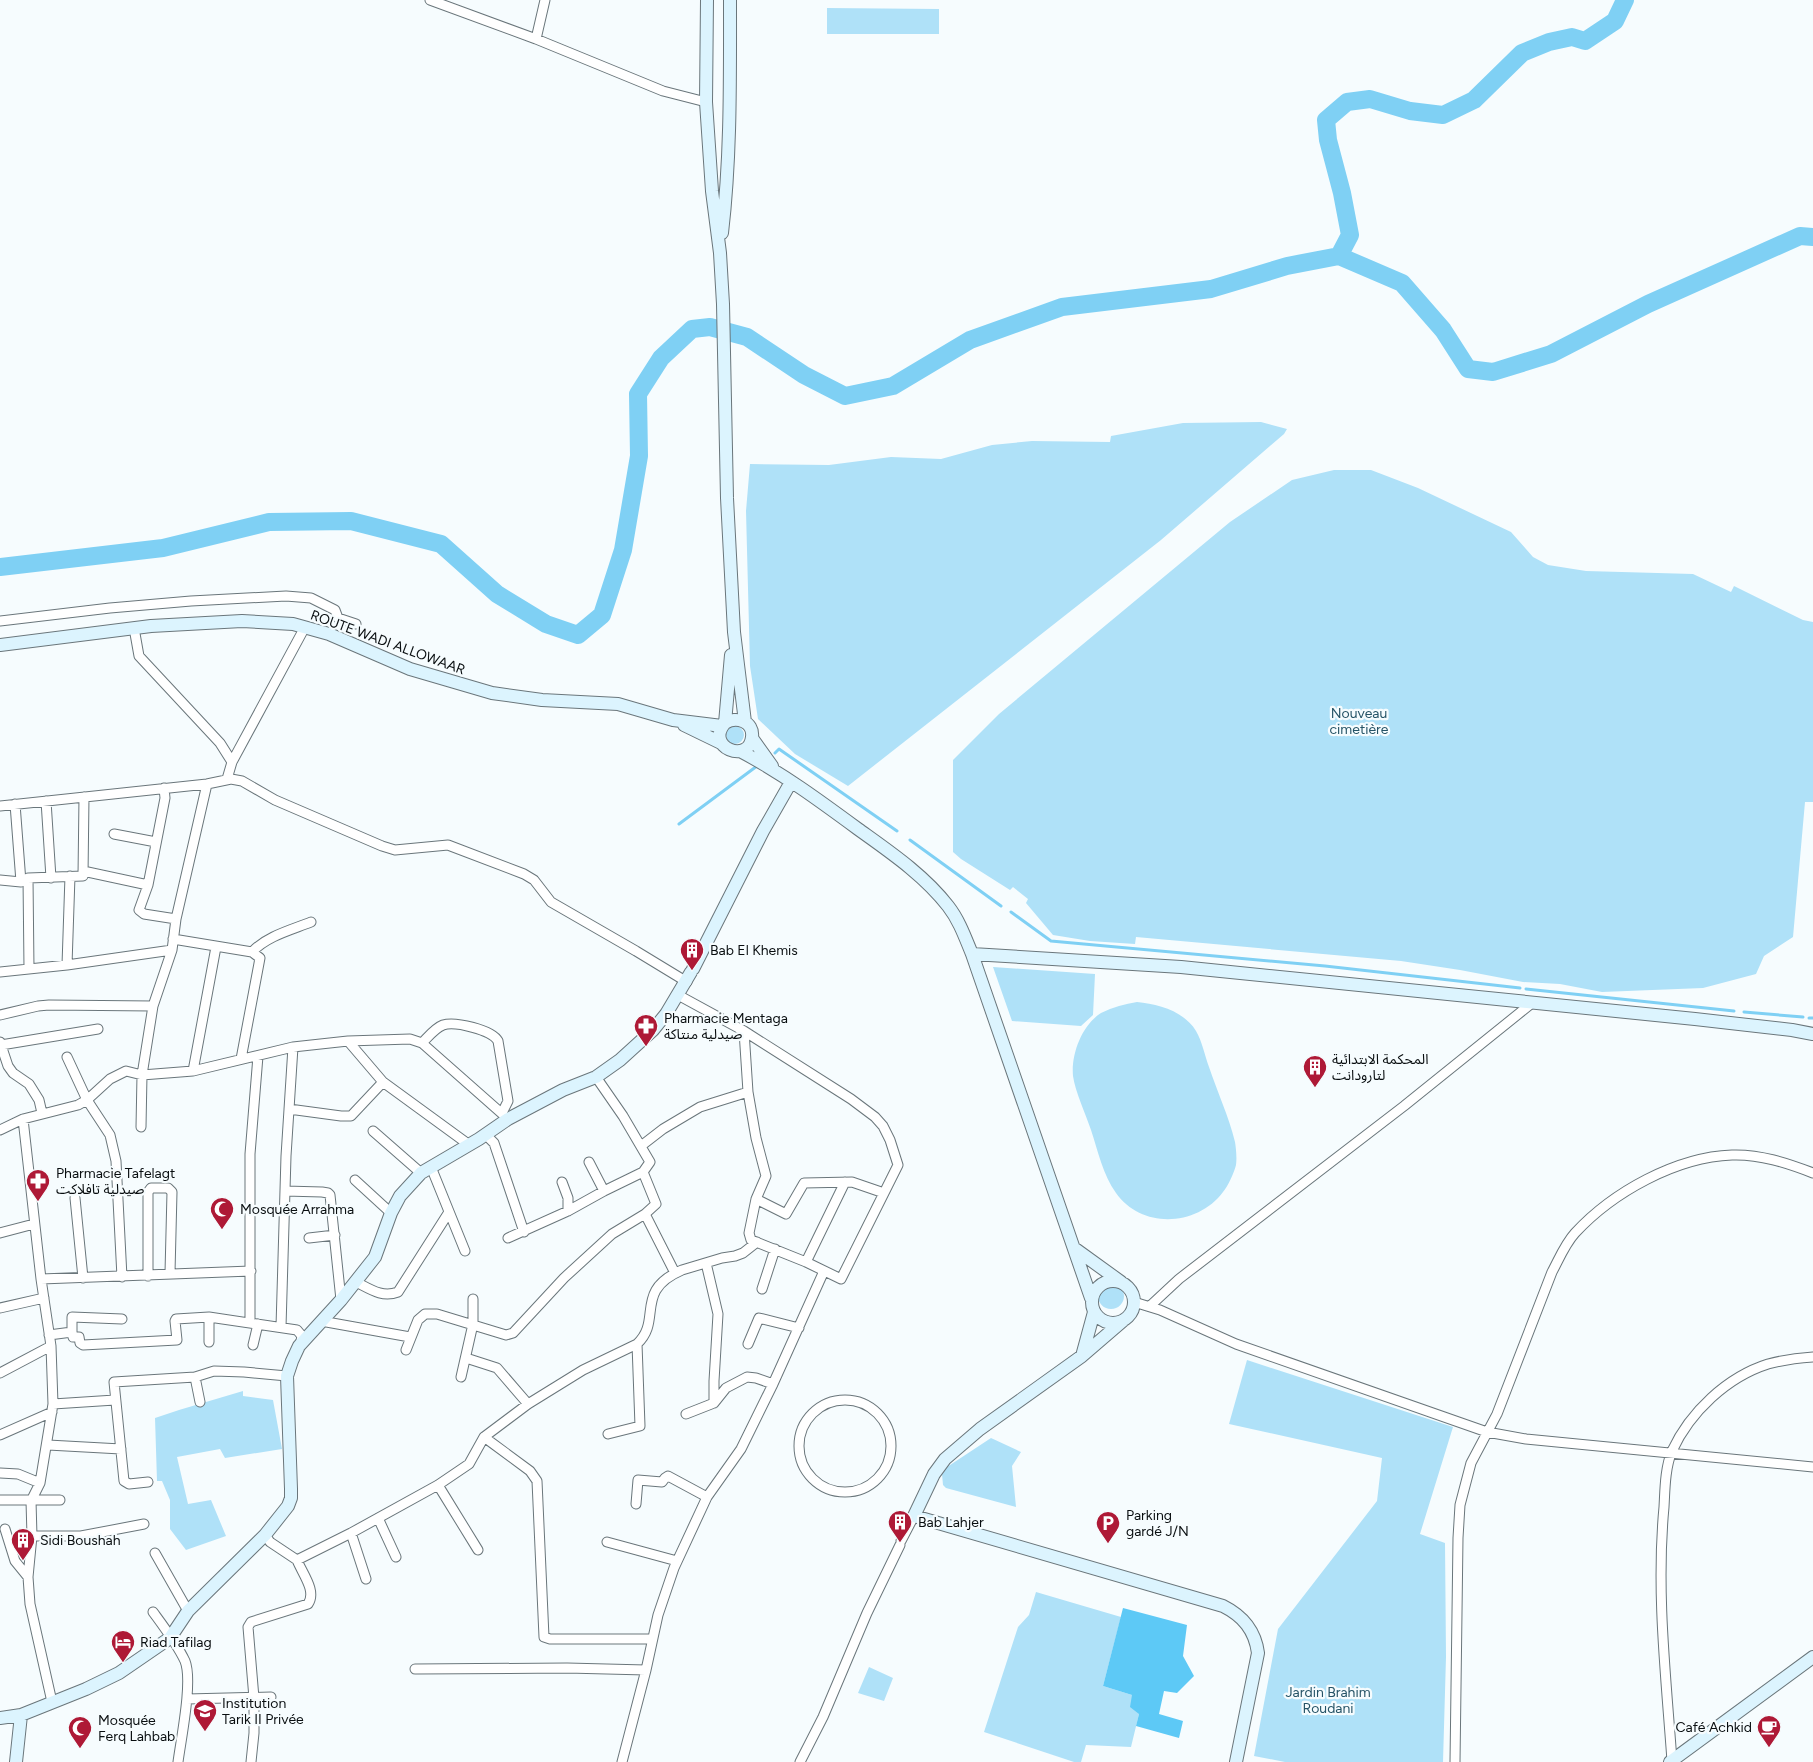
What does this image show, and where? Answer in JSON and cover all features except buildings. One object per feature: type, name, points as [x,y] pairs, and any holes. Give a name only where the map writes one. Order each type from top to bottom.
[{"type":"street","points":[[430,0],[536,39],[663,91],[706,102]]},
{"type":"street","points":[[536,39],[545,0]]},
{"type":"street","points":[[707,0],[706,102],[723,304],[728,498],[734,632],[745,722],[750,728],[752,738],[773,768]]},
{"type":"street","points":[[720,253],[727,182],[730,0]]},
{"type":"street","points":[[0,621],[37,615],[110,608],[286,596],[311,598],[335,610],[338,618],[356,624]]},
{"type":"street","name":"ROUTE WADI ALLOWAAR","points":[[0,645],[134,628],[242,621],[294,624],[329,634],[410,669],[492,693],[542,700],[618,704],[673,720],[722,743]]},
{"type":"street","points":[[227,779],[232,762],[305,627]]},
{"type":"street","points":[[134,628],[139,656],[220,743],[232,762]]},
{"type":"street","points":[[734,632],[723,725],[719,735],[722,743],[730,750],[740,751],[773,768],[895,856],[932,888],[960,925],[972,954],[1091,1298],[1094,1312],[1082,1356]]},
{"type":"street","points":[[723,725],[735,719],[745,722]]},
{"type":"street","name":"ROUTE WADI ALLOWAAR","points":[[673,720],[723,725]]},
{"type":"street","points":[[740,751],[746,748],[752,738]]},
{"type":"street","points":[[0,806],[207,784],[227,779],[242,781],[276,800],[390,849],[448,845],[524,874],[534,880],[551,902],[636,950],[690,974]]},
{"type":"street","points":[[0,1718],[20,1715],[86,1689],[119,1673],[170,1638],[188,1611],[265,1535],[288,1506],[291,1498],[287,1376],[292,1361],[300,1346],[356,1282],[374,1257],[400,1196],[426,1170],[486,1135],[505,1116],[596,1077],[620,1060],[653,1030],[678,995],[690,974],[763,831],[791,782]]},
{"type":"street","points":[[141,1127],[142,1075],[153,1006],[172,950],[176,919],[207,784]]},
{"type":"street","points":[[164,788],[165,798],[148,884],[140,904],[140,912],[176,919]]},
{"type":"street","points":[[0,880],[83,876],[84,797]]},
{"type":"street","points":[[46,801],[51,878]]},
{"type":"street","points":[[15,804],[24,880],[29,969]]},
{"type":"street","points":[[114,834],[156,842]]},
{"type":"street","points":[[83,871],[148,884]]},
{"type":"street","points":[[67,965],[70,876]]},
{"type":"street","points":[[252,952],[259,945],[311,922]]},
{"type":"street","points":[[173,939],[252,952],[260,958],[241,1059]]},
{"type":"street","points":[[193,1071],[216,947]]},
{"type":"street","points":[[0,972],[67,965],[172,950]]},
{"type":"street","points":[[972,954],[1180,967],[1532,1002],[1813,1034]]},
{"type":"street","points":[[678,995],[744,1031],[851,1100],[883,1126],[898,1162],[897,1168],[841,1280],[806,1262],[751,1240],[749,1233],[756,1199],[766,1176],[756,1138],[748,1092],[744,1031]]},
{"type":"street","points":[[1150,1306],[1179,1279],[1404,1106],[1532,1002]]},
{"type":"street","points":[[0,1015],[49,1005],[153,1006]]},
{"type":"street","points":[[422,1043],[440,1027],[451,1024],[485,1030],[496,1037],[508,1101],[505,1116]]},
{"type":"street","points":[[42,1113],[39,1100],[29,1084],[4,1067],[0,1044],[98,1029]]},
{"type":"street","points":[[0,1130],[23,1119],[69,1108],[87,1100],[110,1079],[126,1072],[142,1075],[193,1071],[293,1047],[410,1039],[422,1043],[505,1116]]},
{"type":"street","points":[[348,1042],[383,1082],[468,1144]]},
{"type":"street","points":[[281,1327],[285,1191],[293,1047]]},
{"type":"street","points":[[252,1345],[254,1323],[251,1271],[250,1154],[258,1056]]},
{"type":"street","points":[[67,1057],[87,1100],[110,1135],[116,1161],[122,1276]]},
{"type":"street","points":[[508,1238],[568,1211],[643,1172],[650,1162],[596,1077]]},
{"type":"street","points":[[289,1109],[351,1116],[383,1082]]},
{"type":"street","points":[[641,1146],[700,1107],[748,1092]]},
{"type":"street","points":[[23,1119],[34,1224],[51,1346],[53,1408],[40,1483],[31,1501],[32,1536],[28,1577],[30,1604],[52,1702]]},
{"type":"street","points":[[372,1131],[426,1170],[449,1212],[465,1252]]},
{"type":"street","points":[[486,1135],[494,1143],[524,1232]]},
{"type":"street","points":[[1455,1762],[1460,1505],[1471,1463],[1497,1414],[1552,1272],[1574,1234],[1622,1194],[1651,1177],[1691,1160],[1731,1155],[1757,1156],[1792,1165],[1813,1173]]},
{"type":"street","points":[[589,1162],[604,1191]]},
{"type":"street","points":[[406,1350],[418,1320],[425,1314],[437,1314],[506,1335],[513,1334],[564,1278],[612,1234],[645,1214],[656,1204],[643,1172]]},
{"type":"street","points":[[355,1180],[391,1214]]},
{"type":"street","points":[[562,1182],[568,1198],[568,1211]]},
{"type":"street","points":[[756,1199],[786,1214],[803,1184],[845,1182],[863,1185],[884,1193]]},
{"type":"street","points":[[806,1262],[845,1182]]},
{"type":"street","points":[[148,1276],[148,1192],[151,1188],[168,1188],[172,1192],[170,1273]]},
{"type":"street","points":[[285,1191],[328,1193],[330,1196],[341,1300]]},
{"type":"street","points":[[75,1198],[83,1278]]},
{"type":"street","points":[[356,1282],[378,1293],[387,1295],[398,1292],[449,1212]]},
{"type":"street","points":[[645,1214],[675,1273]]},
{"type":"street","points":[[0,1233],[34,1224]]},
{"type":"street","points":[[309,1238],[335,1235]]},
{"type":"street","points":[[296,1560],[351,1533],[438,1485],[469,1464],[484,1437],[528,1404],[583,1370],[637,1344],[644,1338],[647,1331],[655,1290],[658,1285],[675,1273],[743,1253],[757,1242]]},
{"type":"street","points":[[800,1762],[822,1717],[867,1613],[934,1474],[945,1459],[1002,1413],[1082,1356],[1125,1319],[1132,1310],[1134,1302],[1129,1288],[1074,1248]]},
{"type":"street","points":[[762,1289],[775,1249]]},
{"type":"street","points":[[706,1263],[718,1314],[714,1403]]},
{"type":"street","points":[[41,1279],[251,1271]]},
{"type":"street","points":[[622,1762],[658,1615],[677,1561],[707,1496],[740,1449],[773,1384],[824,1271]]},
{"type":"street","points":[[1091,1298],[1094,1291],[1107,1281],[1115,1280],[1123,1283]]},
{"type":"street","points":[[0,1308],[44,1298]]},
{"type":"street","points":[[461,1377],[473,1324],[473,1299]]},
{"type":"street","points":[[1134,1302],[1150,1306],[1236,1344],[1487,1432],[1526,1439],[1813,1467]]},
{"type":"street","points":[[1094,1312],[1100,1319],[1108,1323],[1117,1323],[1125,1319]]},
{"type":"street","points":[[122,1319],[72,1317],[73,1337],[79,1337],[80,1343],[83,1345],[177,1340],[176,1319],[209,1317],[297,1330],[302,1336],[300,1346]]},
{"type":"street","points":[[209,1317],[209,1342]]},
{"type":"street","points":[[748,1344],[759,1318],[799,1328]]},
{"type":"street","points":[[321,1321],[410,1337]]},
{"type":"street","points":[[49,1335],[72,1332]]},
{"type":"street","points":[[608,1434],[640,1426],[637,1344]]},
{"type":"street","points":[[0,1373],[51,1346]]},
{"type":"street","points":[[1671,1761],[1660,1579],[1662,1524],[1668,1468],[1672,1453],[1680,1436],[1697,1413],[1719,1392],[1742,1376],[1767,1365],[1792,1359],[1813,1357]]},
{"type":"street","points":[[466,1358],[497,1368],[528,1404]]},
{"type":"street","points":[[148,1482],[129,1484],[126,1482],[113,1384],[116,1381],[195,1377],[214,1372],[244,1372],[287,1376]]},
{"type":"street","points":[[195,1377],[200,1402]]},
{"type":"street","points":[[686,1414],[714,1403],[726,1388],[747,1377],[773,1384]]},
{"type":"street","points":[[0,1435],[53,1408],[115,1400]]},
{"type":"street","points":[[849,1400],[864,1404],[878,1414],[887,1427],[891,1442],[890,1458],[883,1473],[871,1484],[856,1491],[840,1492],[818,1484],[802,1466],[798,1450],[800,1434],[806,1420],[818,1408],[833,1401],[849,1400]]},
{"type":"street","points":[[484,1437],[530,1472],[538,1481],[544,1637],[550,1640],[652,1639]]},
{"type":"street","points":[[48,1445],[121,1448]]},
{"type":"street","points":[[0,1474],[18,1474],[40,1483]]},
{"type":"street","points":[[636,1504],[638,1480],[662,1482],[668,1476],[707,1496]]},
{"type":"street","points":[[438,1485],[478,1550]]},
{"type":"street","points":[[0,1500],[60,1500]]},
{"type":"street","points":[[914,1516],[1222,1606],[1236,1613],[1251,1629],[1257,1644],[1258,1653],[1237,1762]]},
{"type":"street","points":[[378,1518],[396,1557]]},
{"type":"street","points":[[32,1536],[81,1536],[144,1524]]},
{"type":"street","points":[[5,1529],[15,1560],[28,1577]]},
{"type":"street","points":[[351,1533],[366,1579]]},
{"type":"street","points":[[251,1762],[254,1733],[254,1698],[248,1627],[251,1622],[308,1604],[311,1590],[296,1560],[270,1542],[265,1535]]},
{"type":"street","points":[[607,1542],[677,1561]]},
{"type":"street","points":[[156,1553],[188,1611]]},
{"type":"street","points":[[153,1612],[186,1663],[187,1699],[178,1762]]},
{"type":"street","points":[[1671,1761],[1813,1657]]},
{"type":"street","points":[[415,1669],[567,1668],[646,1670]]},
{"type":"street","points":[[187,1699],[271,1697]]},
{"type":"street","points":[[16,1762],[20,1715]]},
{"type":"green space","points":[[827,8],[939,9],[939,34],[827,34]]},
{"type":"green space","points":[[1261,422],[1287,429],[1284,434],[1161,540],[848,786],[795,754],[758,719],[750,666],[746,511],[750,464],[829,465],[891,457],[941,459],[992,445],[1032,441],[1110,442],[1111,436],[1183,423]]},
{"type":"green space","name":"Nouveau cimetière","points":[[1334,470],[1371,470],[1418,488],[1511,532],[1533,557],[1548,565],[1586,571],[1693,574],[1731,592],[1734,586],[1803,620],[1813,622],[1813,802],[1805,802],[1793,937],[1764,956],[1756,974],[1703,988],[1602,992],[1560,984],[1523,982],[1401,961],[1136,937],[1135,944],[1090,941],[1053,935],[1026,903],[1028,899],[1013,887],[1010,890],[953,852],[953,760],[999,714],[1230,522],[1292,480]]},
{"type":"green space","points":[[735,726],[741,729],[744,735],[741,741],[735,744],[729,741],[726,735],[729,729]]},
{"type":"green space","points":[[993,967],[1095,974],[1093,1015],[1081,1026],[1012,1021]]},
{"type":"green space","points":[[1137,1002],[1170,1010],[1185,1018],[1196,1031],[1235,1142],[1236,1165],[1225,1189],[1212,1203],[1199,1212],[1185,1217],[1155,1218],[1140,1213],[1127,1205],[1116,1193],[1104,1171],[1074,1082],[1073,1067],[1076,1050],[1088,1025],[1094,1018],[1105,1011]]},
{"type":"green space","points":[[1111,1283],[1120,1287],[1124,1296],[1120,1305],[1111,1309],[1102,1305],[1098,1296],[1102,1287]]},
{"type":"green space","name":"Jardin Brahim Roudani","points":[[1247,1360],[1453,1427],[1420,1534],[1445,1543],[1446,1657],[1443,1762],[1285,1762],[1254,1756],[1278,1629],[1377,1501],[1382,1458],[1229,1424]]},
{"type":"green space","points":[[243,1391],[243,1396],[273,1400],[282,1449],[225,1458],[220,1449],[177,1457],[188,1504],[211,1500],[226,1536],[186,1550],[170,1529],[170,1500],[162,1481],[157,1481],[155,1418]]},
{"type":"green space","points":[[991,1438],[1021,1452],[1012,1466],[1016,1507],[946,1488],[943,1485],[942,1474],[947,1467]]},
{"type":"green space","points":[[1036,1592],[1121,1617],[1103,1686],[1132,1695],[1139,1714],[1131,1747],[1086,1745],[1081,1762],[1074,1762],[984,1732],[1018,1627],[1029,1615]]},
{"type":"green space","points":[[869,1667],[893,1678],[884,1701],[858,1693]]},
{"type":"shaded area","points":[[1123,1608],[1187,1625],[1183,1656],[1194,1676],[1177,1693],[1164,1691],[1159,1714],[1183,1721],[1179,1738],[1136,1726],[1139,1714],[1130,1707],[1132,1695],[1103,1686]]},
{"type":"waterway","points":[[1339,256],[1350,235],[1342,193],[1328,140],[1326,120],[1347,102],[1370,99],[1410,111],[1443,115],[1474,100],[1522,53],[1549,42],[1572,37],[1585,41],[1615,21],[1625,0]]},
{"type":"waterway","points":[[0,567],[163,548],[269,522],[351,521],[441,544],[497,594],[546,624],[578,635],[602,615],[623,550],[639,456],[638,394],[661,358],[692,329],[710,327],[747,337],[804,375],[845,396],[893,386],[970,340],[1062,307],[1211,289],[1287,266],[1339,256],[1402,283],[1443,330],[1468,369],[1493,372],[1551,354],[1648,304],[1800,236],[1813,237]]},
{"type":"waterway","points":[[775,753],[779,749],[897,831]]},
{"type":"waterway","points":[[679,824],[757,766]]},
{"type":"waterway","points":[[910,840],[1001,906]]},
{"type":"waterway","points":[[1011,912],[1051,941],[1325,966],[1520,988]]},
{"type":"waterway","points":[[1526,989],[1734,1011]]},
{"type":"waterway","points":[[1744,1012],[1803,1017]]},
{"type":"place","name":"Bab El Khemis","points":[[692,971]]},
{"type":"place","name":"Pharmacie Mentaga صيدلية منتاكة","points":[[646,1047]]},
{"type":"place","name":"المحكمة الابتدائية لتارودانت","points":[[1315,1088]]},
{"type":"place","name":"Pharmacie Tafelagt صيدلية تافلاكت","points":[[38,1202]]},
{"type":"place","name":"Mosquée Arrahma","points":[[222,1230]]},
{"type":"place","name":"Bab Lahjer","points":[[900,1543]]},
{"type":"place","name":"Parking gardé J/N","points":[[1108,1544]]},
{"type":"place","name":"Sidi Boushah","points":[[23,1561]]},
{"type":"place","name":"Riad Tafilag","points":[[123,1663]]},
{"type":"place","name":"Institution Tarik II Privée","points":[[205,1732]]},
{"type":"place","name":"Café Achkid","points":[[1769,1748]]},
{"type":"place","name":"Mosquée Ferq Lahbab","points":[[80,1749]]}]
